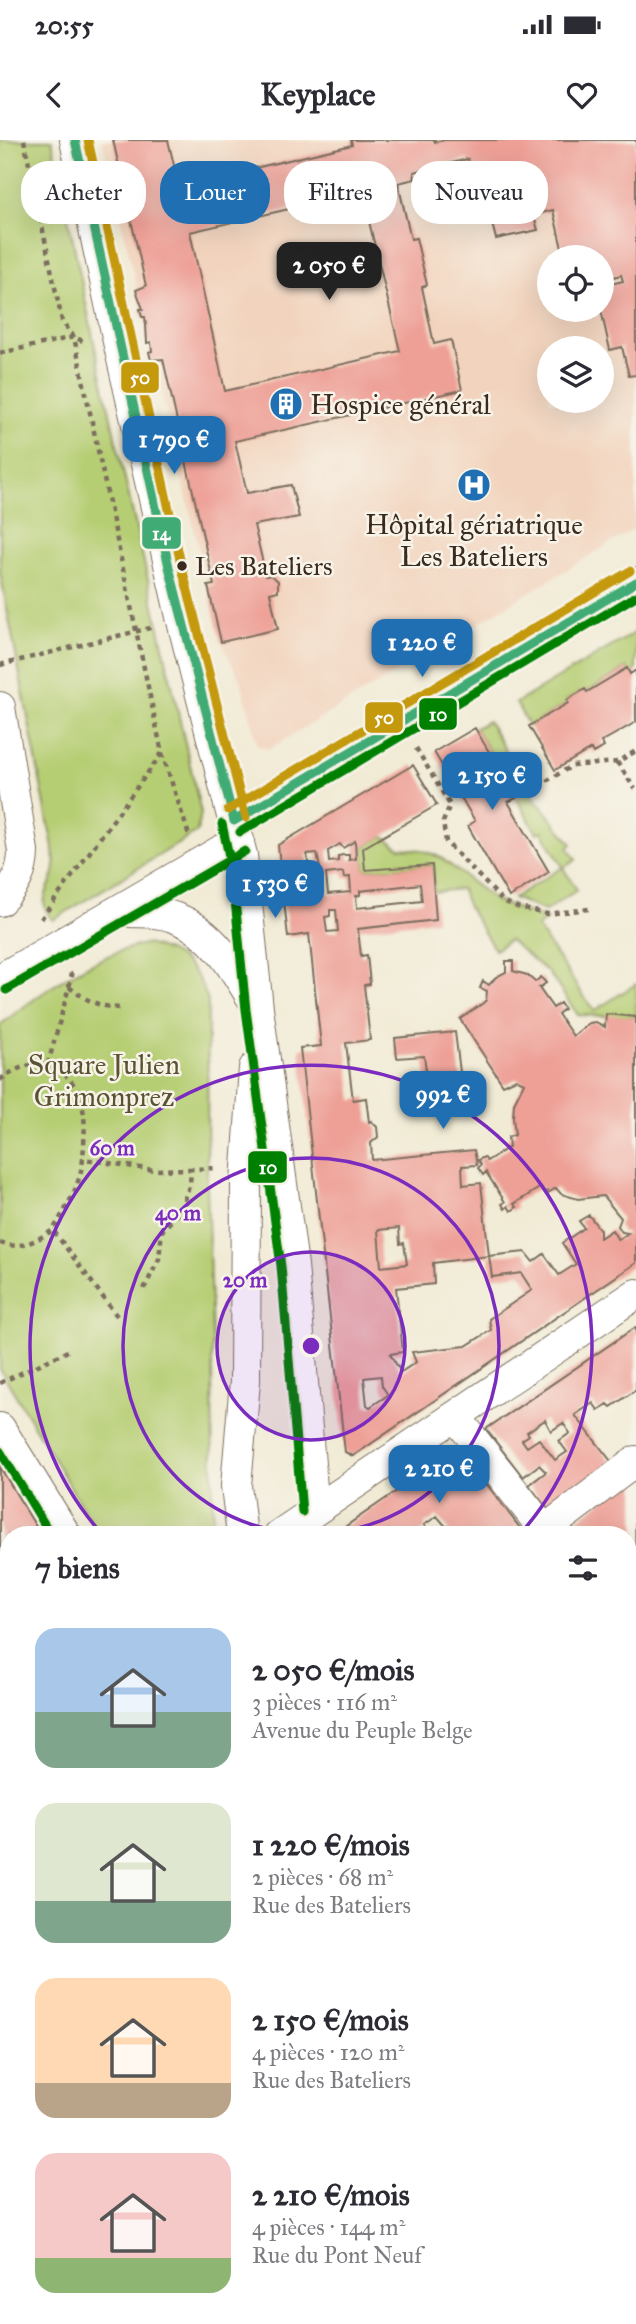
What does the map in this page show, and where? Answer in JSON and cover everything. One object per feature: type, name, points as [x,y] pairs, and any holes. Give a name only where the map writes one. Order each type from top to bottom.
[{"type":"street","points":[[75,140],[182,621],[237,830],[244,868],[258,1008],[293,1265],[314,1511]]},
{"type":"street","points":[[0,979],[202,861],[237,830],[400,722],[636,582]]},
{"type":"street","points":[[0,707],[23,851],[20,874],[5,896]]},
{"type":"street","points":[[116,912],[167,915],[197,930],[229,961],[258,1008],[247,1168],[245,1381],[236,1486],[241,1526]]},
{"type":"street","points":[[292,1526],[636,1294]]},
{"type":"street","points":[[456,1417],[538,1526]]},
{"type":"street","points":[[0,1428],[60,1526]]},
{"type":"street","points":[[552,1526],[636,1461]]},
{"type":"path","points":[[24,140],[62,321],[74,337],[162,753],[189,837],[202,861]]},
{"type":"path","points":[[0,352],[74,337],[95,347],[119,346]]},
{"type":"path","points":[[0,665],[182,621]]},
{"type":"path","points":[[400,722],[450,805],[443,822],[446,842],[502,901],[547,914],[589,909]]},
{"type":"path","points":[[538,786],[572,766],[617,762],[636,751]]},
{"type":"path","points":[[40,921],[162,753]]},
{"type":"path","points":[[617,762],[635,789]]},
{"type":"path","points":[[48,1064],[72,976],[69,970]]},
{"type":"path","points":[[69,987],[87,1001],[103,1007],[121,1008]]},
{"type":"path","points":[[0,1080],[15,1068],[48,1064],[58,1068],[74,1086],[83,1108],[81,1178],[68,1206],[53,1230],[36,1242],[10,1247],[0,1243]]},
{"type":"path","points":[[83,1159],[155,1170],[247,1168]]},
{"type":"path","points":[[144,1289],[159,1259],[162,1231],[180,1211],[190,1184],[191,1169]]},
{"type":"path","points":[[53,1230],[117,1317]]},
{"type":"path","points":[[0,1382],[70,1350]]},
{"type":"shaded area","points":[[102,140],[636,140],[636,528],[269,749],[258,746],[241,681],[221,642],[122,224],[146,224],[146,161],[107,161]]},
{"type":"green space","points":[[0,140],[52,140],[56,161],[21,161],[21,224],[69,224],[201,813],[197,832],[53,920],[47,913],[45,899],[54,874],[54,854],[0,572]]},
{"type":"green space","points":[[636,632],[636,670],[630,674],[627,668],[587,692],[585,690],[567,700],[568,703],[529,726],[516,703]]},
{"type":"green space","points":[[488,721],[530,793],[572,844],[568,848],[576,860],[563,868],[577,890],[545,911],[513,898],[563,867],[542,831],[537,833],[475,728]]},
{"type":"green space","points":[[383,836],[400,848],[421,850],[440,857],[496,901],[547,919],[537,927],[594,1011],[636,984],[636,1017],[578,1015],[548,972],[509,940],[495,950],[468,907],[461,889],[434,892],[432,865],[365,870],[363,848]]},
{"type":"green space","name":"Square Julien Grimonprez","points":[[146,944],[178,957],[193,970],[208,1001],[207,1185],[212,1339],[213,1526],[94,1526],[0,1369],[0,1025],[68,976],[126,949]]},
{"type":"building","name":"Hospice général","points":[[113,140],[168,140],[173,161],[160,161],[160,224],[224,224],[190,232],[225,391],[400,351],[370,224],[397,224],[397,161],[284,161],[352,145],[351,140],[636,140],[636,375],[629,376],[622,347],[614,349],[614,336],[607,336],[604,322],[614,322],[614,283],[623,281],[621,275],[614,277],[614,245],[561,245],[553,210],[548,211],[548,161],[411,161],[411,180],[398,183],[411,239],[416,238],[427,285],[422,287],[434,344],[451,340],[462,390],[235,441],[247,493],[291,485],[299,517],[254,525],[266,576],[271,575],[278,581],[278,591],[270,593],[278,629],[221,642],[208,586],[214,585],[163,359],[151,360],[151,342],[147,343],[145,317],[142,317],[140,309],[143,309],[136,290],[146,286],[132,224],[146,224],[146,161],[118,161]]},
{"type":"building","name":"Hospice général","points":[[284,161],[284,210],[270,213],[270,164]]},
{"type":"building","name":"Hospice général","points":[[492,224],[536,224],[538,230],[496,239]]},
{"type":"building","points":[[627,668],[630,674],[636,670],[636,722],[601,742],[604,747],[599,750],[593,753],[591,749],[555,770],[529,726],[568,703],[567,700],[585,689],[587,692]]},
{"type":"building","points":[[475,728],[516,798],[508,802],[549,872],[509,897],[468,826],[475,821],[434,752]]},
{"type":"building","points":[[413,765],[437,805],[363,848],[365,870],[432,865],[436,920],[358,929],[361,956],[367,955],[370,984],[364,985],[370,1040],[346,1043],[353,1100],[366,1098],[369,1122],[377,1127],[378,1137],[371,1143],[372,1160],[474,1150],[477,1165],[462,1166],[463,1185],[481,1183],[489,1256],[525,1252],[533,1262],[544,1254],[559,1275],[576,1264],[562,1243],[584,1228],[579,1221],[589,1215],[600,1230],[600,1238],[612,1230],[618,1240],[628,1233],[622,1232],[618,1226],[621,1218],[603,1196],[578,1199],[561,1194],[556,1188],[548,1193],[541,1187],[514,1204],[517,1207],[511,1211],[508,1206],[505,1209],[502,1204],[505,1202],[486,1172],[483,1175],[478,1168],[481,1165],[478,1160],[484,1157],[487,1161],[509,1147],[508,1137],[515,1135],[514,1103],[524,1083],[516,1079],[503,1085],[460,1019],[486,1001],[487,991],[480,988],[483,981],[489,985],[496,977],[506,972],[506,961],[513,961],[513,971],[527,975],[535,982],[541,977],[546,983],[539,988],[553,1008],[560,1003],[564,1009],[558,1014],[573,1036],[589,1023],[596,1022],[605,1027],[606,1014],[636,1017],[636,1263],[353,1456],[345,1452],[300,1048],[321,1046],[309,934],[288,937],[278,845]],"holes":[[[355,841],[356,859],[349,860],[349,855],[343,855],[338,856],[338,861],[329,862],[328,851],[340,844],[343,848]],[[317,853],[321,874],[310,876],[307,854]],[[343,872],[344,878],[350,877],[351,892],[328,894],[326,874]],[[420,884],[422,901],[357,908],[356,896],[360,895],[360,891]],[[330,910],[336,910],[338,931],[327,932],[325,917],[330,916]],[[399,1228],[400,1244],[404,1243],[407,1264],[381,1267],[378,1230]],[[489,1256],[492,1277],[521,1273],[532,1290],[489,1319],[491,1330],[466,1346],[412,1352],[416,1362],[401,1372],[390,1354],[403,1352],[396,1288],[434,1284],[433,1263]],[[381,1376],[382,1386],[388,1395],[370,1407],[367,1405],[364,1378]]]},
{"type":"building","points":[[455,1032],[462,1088],[429,1092],[424,1056],[397,1058],[395,1038]]},
{"type":"building","points":[[636,1327],[636,1390],[611,1407],[608,1404],[598,1410],[593,1403],[575,1415],[614,1465],[550,1512],[529,1485],[546,1472],[539,1465],[523,1477],[486,1429]],"holes":[[[545,1420],[551,1431],[563,1423],[570,1433],[559,1441],[567,1452],[555,1460],[539,1439],[527,1447],[522,1440],[529,1435],[527,1432]]]},
{"type":"building","points":[[459,1448],[518,1526],[446,1526],[437,1516],[425,1526],[346,1526]]},
{"type":"building","points":[[0,1467],[36,1526],[0,1526]]},
{"type":"building","points":[[636,1474],[635,1526],[570,1526]]},
{"type":"transit line","name":"14","points":[[75,140],[169,567],[234,821]]},
{"type":"transit line","name":"50","points":[[88,140],[181,564],[246,818]]},
{"type":"transit line","name":"50","points":[[228,810],[630,571]]},
{"type":"transit line","name":"14","points":[[234,821],[636,582]]},
{"type":"transit line","name":"10","points":[[240,832],[636,596]]},
{"type":"transit line","name":"10","points":[[222,824],[232,870],[246,1010],[281,1266],[302,1512]]},
{"type":"transit line","name":"10","points":[[6,990],[245,851]]},
{"type":"transit line","name":"10","points":[[0,1451],[46,1526]]},
{"type":"place","name":"Hospice général","points":[[286,404]]},
{"type":"place","name":"Hôpital gériatrique Les Bateliers","points":[[474,485]]},
{"type":"place","name":"Les Bateliers","points":[[182,566]]}]
